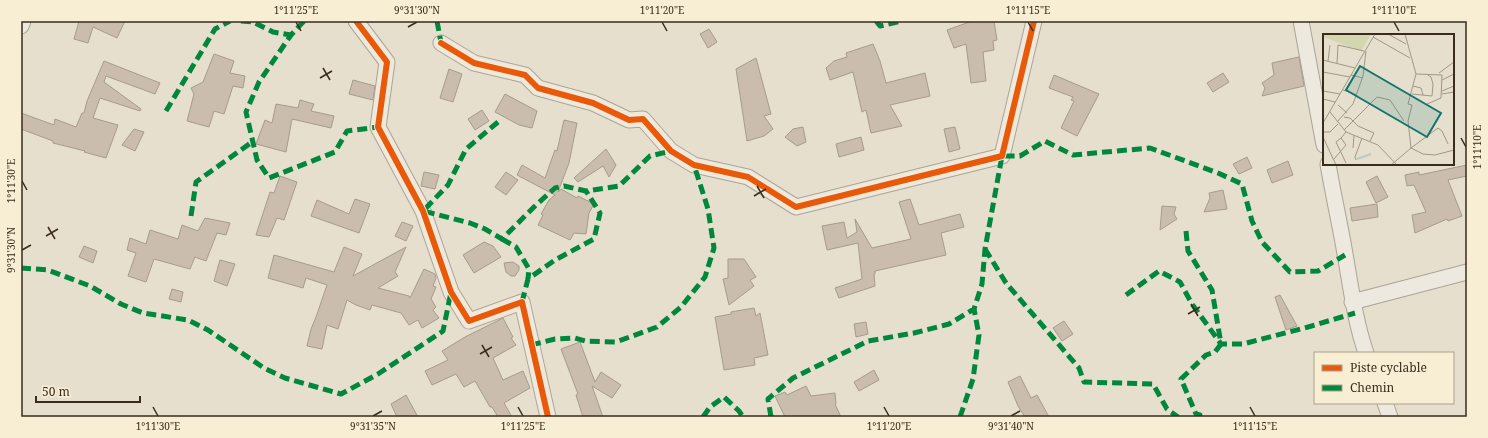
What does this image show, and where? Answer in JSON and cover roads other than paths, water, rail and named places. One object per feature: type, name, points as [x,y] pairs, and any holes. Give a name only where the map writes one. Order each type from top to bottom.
[{"type":"street","points":[[21,26],[23,21]]},
{"type":"street","points":[[356,21],[387,62],[378,128],[423,210],[452,292],[469,321],[522,302],[548,417]]},
{"type":"street","points":[[441,43],[474,63],[525,75],[538,88],[593,103],[629,120],[643,119],[671,151],[694,165],[748,177],[796,207],[1002,156],[1034,21]]},
{"type":"street","points":[[1301,21],[1323,139]]},
{"type":"street","points":[[1328,165],[1352,302],[1366,352]]},
{"type":"street","points":[[1352,302],[1467,272]]},
{"type":"street","points":[[1385,404],[1390,417]]}]
